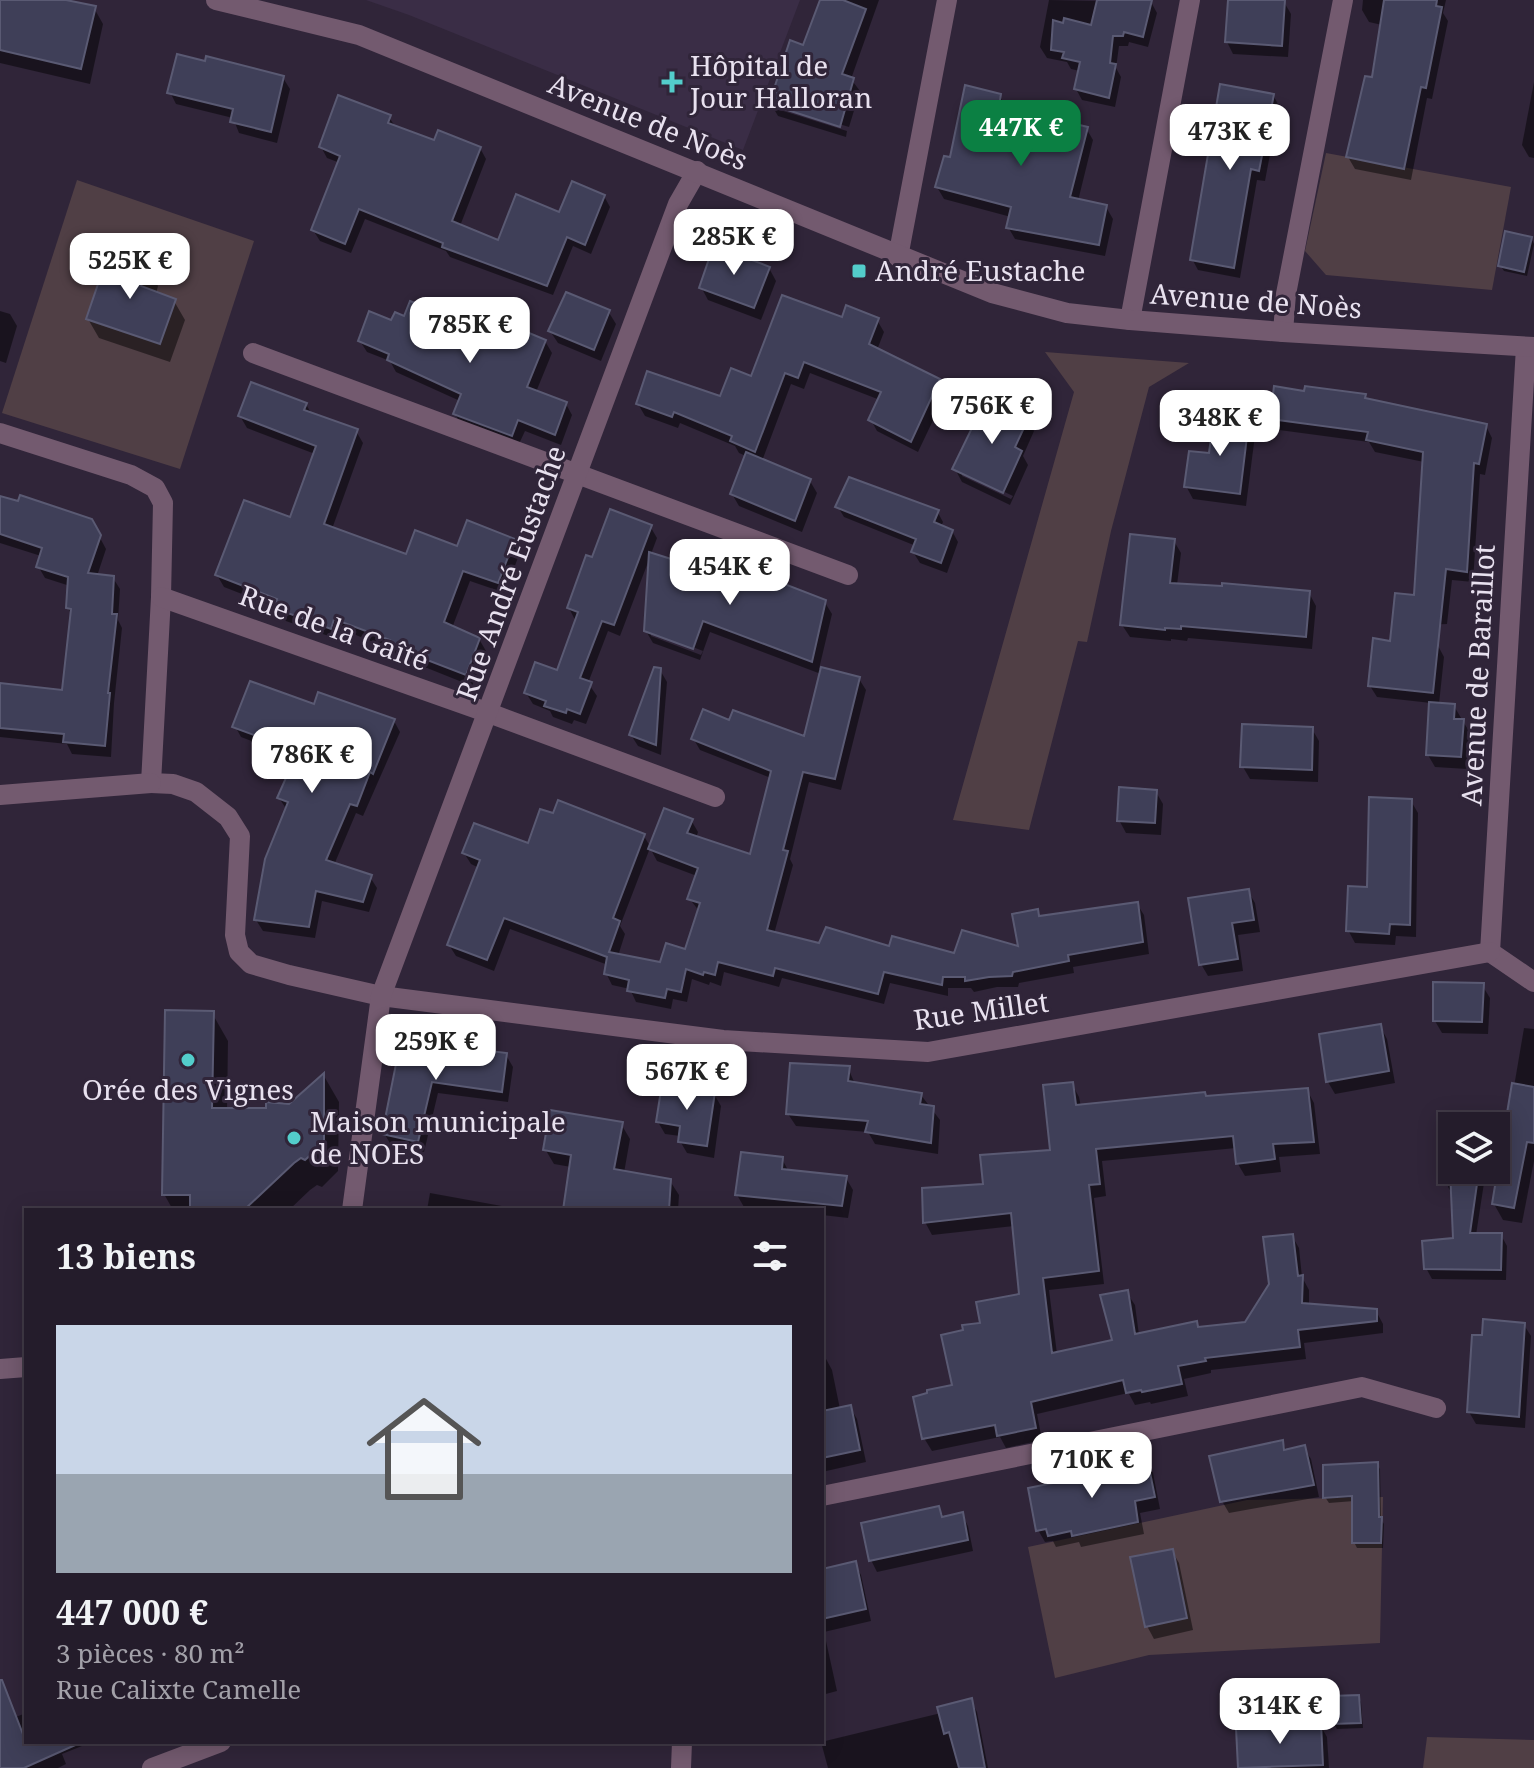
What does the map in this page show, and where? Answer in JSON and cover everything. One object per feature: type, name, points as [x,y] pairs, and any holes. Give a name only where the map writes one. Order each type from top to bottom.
[{"type":"street","name":"Avenue de Noès","points":[[216,0],[359,35],[697,171],[898,257],[992,293],[1067,313],[1283,332],[1530,347]]},
{"type":"street","points":[[898,257],[947,0]]},
{"type":"street","points":[[1130,320],[1190,0]]},
{"type":"street","points":[[1283,332],[1286,294],[1343,0]]},
{"type":"street","name":"Rue André Eustache","points":[[352,1208],[381,996],[678,204],[697,171]]},
{"type":"street","name":"Avenue de Baraillot","points":[[1490,952],[1530,347]]},
{"type":"street","points":[[253,353],[848,575]]},
{"type":"street","points":[[0,433],[131,475],[155,488],[163,503],[151,783]]},
{"type":"street","name":"Rue de la Gaîté","points":[[161,597],[715,797]]},
{"type":"street","name":"Rue Millet","points":[[0,795],[151,783],[173,784],[196,792],[228,817],[240,836],[235,935],[239,952],[251,964],[381,996],[723,1040],[928,1052],[1490,952]]},
{"type":"street","points":[[1490,952],[1534,982]]},
{"type":"street","points":[[0,1369],[24,1367]]},
{"type":"street","points":[[824,1496],[1362,1387],[1436,1408]]},
{"type":"street","points":[[152,1768],[216,1744]]},
{"type":"street","points":[[681,1768],[682,1744]]},
{"type":"shaded area","name":"Hôpital de Jour Halloran","points":[[366,0],[800,0],[743,150]]},
{"type":"shaded area","points":[[1326,153],[1511,187],[1492,290],[1326,275],[1305,251]]},
{"type":"shaded area","points":[[77,180],[254,241],[180,469],[2,413]]},
{"type":"shaded area","points":[[1045,352],[1189,363],[1149,387],[1111,531],[1087,642],[1078,641],[1029,830],[953,820],[1074,392]]},
{"type":"shaded area","points":[[1383,1497],[1380,1643],[1149,1655],[1055,1678],[1028,1547],[1247,1500]]},
{"type":"shaded area","points":[[1427,1737],[1534,1740],[1534,1768],[1423,1768]]},
{"type":"building","points":[[0,0],[66,0],[96,6],[81,69],[0,50]]},
{"type":"building","points":[[820,0],[843,0],[866,9],[842,74],[854,78],[840,127],[769,104],[790,40],[803,45]]},
{"type":"building","points":[[1097,0],[1152,0],[1143,37],[1124,32],[1123,36],[1113,36],[1110,63],[1116,64],[1109,98],[1074,89],[1080,62],[1062,58],[1064,52],[1051,50],[1053,20],[1063,23],[1064,18],[1091,25]]},
{"type":"building","points":[[1228,0],[1285,0],[1282,46],[1225,42]]},
{"type":"building","points":[[1384,0],[1437,0],[1436,6],[1442,7],[1426,88],[1421,87],[1404,169],[1346,157],[1365,76],[1372,77]]},
{"type":"building","points":[[177,54],[205,61],[206,56],[284,76],[271,132],[230,122],[233,109],[167,93]]},
{"type":"building","points":[[1220,84],[1274,94],[1259,171],[1251,169],[1234,268],[1190,260]]},
{"type":"building","points":[[965,85],[1001,94],[999,106],[1088,127],[1070,197],[1107,205],[1099,245],[1006,228],[1011,207],[935,187],[944,156],[950,157]]},
{"type":"building","points":[[338,95],[391,115],[388,123],[434,140],[438,130],[481,147],[452,221],[498,240],[516,194],[559,212],[572,181],[605,195],[585,245],[567,237],[547,286],[442,247],[443,243],[359,209],[345,244],[311,230],[340,156],[319,147]]},
{"type":"building","points":[[1505,231],[1532,237],[1524,272],[1498,266]]},
{"type":"building","points":[[721,248],[770,267],[754,308],[699,288],[711,253]]},
{"type":"building","points":[[109,252],[149,265],[141,286],[176,299],[160,344],[86,319]]},
{"type":"building","points":[[566,292],[610,310],[594,350],[548,331]]},
{"type":"building","points":[[782,295],[842,317],[846,305],[879,318],[869,344],[940,379],[911,442],[868,420],[881,392],[804,362],[798,378],[785,373],[755,452],[730,441],[732,436],[674,412],[672,417],[636,404],[647,371],[720,396],[731,368],[751,376]]},
{"type":"building","points":[[410,301],[486,331],[491,317],[546,340],[527,387],[567,402],[555,435],[518,420],[512,436],[453,414],[461,394],[387,360],[389,354],[358,341],[369,311],[391,320],[395,312],[404,316]]},
{"type":"building","points":[[251,382],[307,403],[304,410],[358,429],[324,524],[406,554],[415,530],[457,546],[467,520],[515,539],[498,583],[463,571],[444,622],[480,638],[466,675],[388,645],[390,640],[334,619],[331,629],[274,608],[277,599],[215,575],[244,500],[290,517],[316,446],[238,416]]},
{"type":"building","points":[[1274,386],[1304,391],[1305,386],[1366,394],[1365,398],[1487,424],[1479,464],[1474,463],[1467,572],[1446,569],[1433,693],[1368,686],[1373,638],[1390,641],[1395,593],[1414,595],[1423,452],[1366,440],[1368,432],[1270,419]]},
{"type":"building","points":[[987,397],[1029,417],[1015,447],[1022,451],[1003,493],[952,469]]},
{"type":"building","points":[[1214,415],[1249,420],[1240,494],[1184,487],[1189,451],[1209,453]]},
{"type":"building","points":[[746,452],[811,479],[795,521],[730,494]]},
{"type":"building","points":[[849,477],[939,510],[934,522],[953,530],[941,563],[911,552],[916,539],[835,507]]},
{"type":"building","points":[[20,495],[92,519],[101,535],[88,573],[114,576],[112,614],[117,614],[105,746],[63,742],[64,734],[0,728],[0,683],[62,690],[71,609],[66,608],[68,577],[36,567],[42,548],[0,534],[0,496],[18,501]]},
{"type":"building","points":[[610,509],[652,525],[614,625],[602,621],[580,678],[592,682],[580,714],[567,709],[566,713],[544,706],[546,701],[524,693],[535,662],[557,670],[578,612],[567,608],[586,555],[592,557]]},
{"type":"building","points":[[1130,534],[1175,539],[1170,583],[1222,586],[1222,583],[1310,591],[1306,637],[1181,626],[1181,629],[1165,630],[1120,625]]},
{"type":"building","points":[[649,552],[722,575],[727,562],[826,600],[812,662],[703,621],[693,649],[644,631]]},
{"type":"building","points":[[654,667],[661,668],[656,745],[629,735]]},
{"type":"building","points":[[821,667],[860,677],[835,779],[803,772],[783,850],[788,851],[767,930],[819,943],[826,927],[889,946],[892,936],[954,953],[962,930],[1018,946],[1012,914],[1038,909],[1039,916],[1138,902],[1143,942],[1068,955],[1069,961],[1013,972],[1012,976],[965,981],[965,977],[943,977],[942,985],[884,972],[878,994],[775,968],[773,976],[718,962],[715,975],[704,972],[703,975],[686,969],[681,992],[667,989],[665,998],[627,991],[629,980],[604,974],[607,957],[504,918],[487,960],[447,945],[480,860],[462,853],[474,823],[528,843],[540,809],[553,813],[558,800],[645,834],[613,918],[620,921],[609,952],[660,962],[666,943],[685,949],[700,903],[687,899],[698,868],[648,849],[664,808],[693,819],[687,833],[750,854],[771,771],[691,739],[703,709],[729,720],[733,710],[804,736]]},
{"type":"building","points":[[250,681],[314,704],[318,692],[395,719],[373,774],[370,772],[357,806],[350,804],[326,860],[372,875],[363,902],[316,891],[309,927],[254,920],[265,859],[288,802],[277,798],[298,751],[232,727]]},
{"type":"building","points":[[1429,702],[1455,704],[1454,719],[1464,719],[1461,757],[1426,755]]},
{"type":"building","points":[[1242,724],[1313,727],[1312,770],[1240,767]]},
{"type":"building","points":[[1119,787],[1157,790],[1155,823],[1117,821]]},
{"type":"building","points":[[1369,797],[1412,799],[1410,925],[1390,924],[1389,934],[1346,931],[1348,886],[1367,887]]},
{"type":"building","points":[[1249,889],[1254,920],[1232,923],[1238,959],[1199,965],[1188,898]]},
{"type":"building","points":[[1433,982],[1484,983],[1482,1022],[1433,1021]]},
{"type":"building","name":"Orée des Vignes","points":[[165,1010],[214,1011],[212,1108],[266,1108],[266,1102],[289,1104],[324,1073],[324,1143],[305,1160],[301,1158],[294,1163],[246,1208],[190,1208],[190,1195],[162,1195]]},
{"type":"building","points":[[1381,1024],[1389,1071],[1326,1082],[1319,1034]]},
{"type":"building","points":[[400,1044],[507,1053],[502,1092],[432,1082],[418,1142],[382,1134]]},
{"type":"building","points":[[790,1063],[850,1066],[848,1081],[922,1093],[920,1104],[934,1106],[931,1143],[865,1132],[868,1121],[786,1114]]},
{"type":"building","points":[[1073,1082],[1076,1105],[1205,1092],[1206,1096],[1308,1088],[1314,1142],[1273,1144],[1275,1159],[1236,1164],[1233,1136],[1096,1149],[1100,1184],[1089,1185],[1099,1271],[1043,1278],[1052,1353],[1112,1340],[1100,1295],[1128,1290],[1135,1334],[1197,1321],[1198,1327],[1245,1322],[1269,1284],[1263,1237],[1293,1234],[1298,1276],[1303,1275],[1302,1303],[1377,1309],[1377,1321],[1298,1330],[1300,1347],[1205,1358],[1206,1361],[1178,1366],[1182,1384],[1126,1393],[1123,1380],[1031,1402],[1036,1428],[997,1436],[995,1425],[922,1439],[913,1397],[927,1393],[927,1390],[952,1385],[941,1335],[963,1330],[962,1325],[980,1323],[976,1302],[1019,1294],[1011,1213],[923,1223],[922,1188],[983,1184],[980,1155],[1050,1150],[1043,1085]]},
{"type":"building","points":[[1512,1083],[1534,1087],[1534,1143],[1527,1142],[1514,1208],[1492,1204],[1495,1184],[1510,1184],[1510,1112],[1507,1112]]},
{"type":"building","points":[[662,1084],[715,1092],[707,1146],[678,1142],[680,1126],[656,1122]]},
{"type":"building","points":[[550,1110],[623,1122],[614,1169],[671,1179],[669,1208],[563,1208],[571,1155],[543,1150]]},
{"type":"building","points":[[741,1152],[783,1157],[782,1169],[847,1176],[842,1206],[735,1195]]},
{"type":"building","points":[[1451,1184],[1477,1184],[1470,1233],[1502,1233],[1501,1270],[1424,1269],[1422,1241],[1453,1238]]},
{"type":"building","points":[[1483,1319],[1525,1323],[1519,1417],[1467,1412],[1472,1335],[1482,1335]]},
{"type":"building","points":[[851,1405],[860,1450],[824,1458],[824,1411]]},
{"type":"building","points":[[1283,1440],[1284,1450],[1305,1445],[1314,1485],[1220,1502],[1209,1456]]},
{"type":"building","points":[[1147,1458],[1155,1497],[1135,1501],[1138,1522],[1072,1536],[1071,1531],[1048,1536],[1046,1529],[1036,1531],[1028,1488],[1083,1477],[1082,1472]]},
{"type":"building","points":[[1378,1462],[1381,1543],[1352,1543],[1352,1496],[1323,1498],[1323,1465]]},
{"type":"building","points":[[939,1506],[942,1517],[963,1512],[968,1540],[869,1561],[861,1523]]},
{"type":"building","points":[[1173,1549],[1187,1618],[1145,1627],[1130,1557]]},
{"type":"building","points":[[856,1561],[866,1609],[824,1619],[824,1569]]},
{"type":"building","points":[[2,1680],[24,1744],[78,1744],[24,1768],[0,1768]]},
{"type":"building","points":[[1359,1695],[1361,1723],[1332,1724],[1331,1696]]},
{"type":"building","points":[[972,1698],[985,1768],[959,1768],[949,1732],[944,1734],[937,1707]]},
{"type":"building","points":[[1321,1723],[1323,1765],[1238,1768],[1236,1728]]},
{"type":"place","name":"Hôpital de Jour Halloran","points":[[672,82]]},
{"type":"place","name":"André Eustache","points":[[859,271]]},
{"type":"place","name":"Orée des Vignes","points":[[188,1060]]},
{"type":"place","name":"Maison municipale de NOES","points":[[294,1138]]}]
